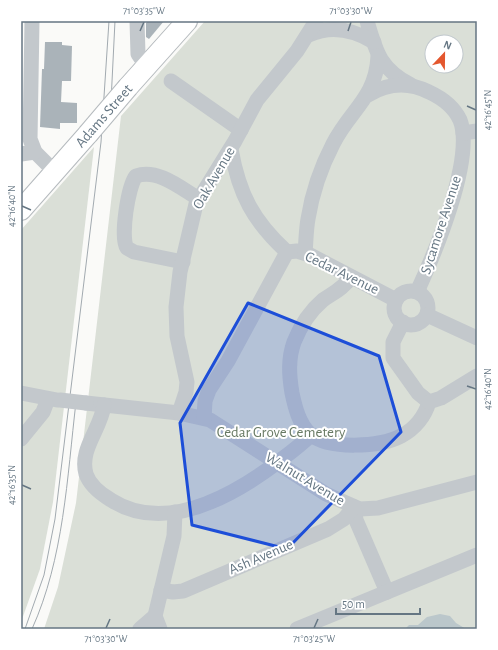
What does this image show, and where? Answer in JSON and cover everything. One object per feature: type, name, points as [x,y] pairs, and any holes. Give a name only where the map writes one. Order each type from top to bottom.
[{"type":"main road","name":"Adams Street","points":[[21,210],[187,21]]},
{"type":"street","points":[[136,21],[138,54],[147,67]]},
{"type":"street","name":"Oak Avenue","points":[[179,413],[186,392],[186,377],[176,327],[177,291],[194,209],[231,149],[262,92],[309,35],[316,21]]},
{"type":"street","points":[[367,21],[376,49],[392,74],[411,85]]},
{"type":"street","points":[[28,29],[30,134],[32,144],[28,153],[55,172]]},
{"type":"street","points":[[309,35],[326,30],[341,30],[356,34],[376,49]]},
{"type":"street","points":[[305,253],[309,212],[325,161],[341,130],[368,95],[375,77],[376,49]]},
{"type":"street","points":[[171,81],[241,130]]},
{"type":"street","name":"Sycamore Avenue","points":[[368,95],[392,86],[411,85],[436,95],[450,106],[470,132],[461,159],[455,191],[417,292]]},
{"type":"street","name":"Cedar Avenue","points":[[231,149],[243,195],[251,212],[287,252],[297,251],[305,253],[396,300]]},
{"type":"street","points":[[183,262],[134,252],[127,248],[124,238],[131,187],[136,176],[156,176],[166,179],[199,199]]},
{"type":"street","points":[[204,418],[206,396],[228,361],[287,252]]},
{"type":"street","points":[[351,277],[344,286],[322,301],[312,312],[298,333],[291,352],[289,372],[294,400],[300,419],[311,435],[322,440],[336,443],[364,444],[382,442],[401,436],[412,428],[426,411],[429,402]]},
{"type":"street","points":[[405,292],[417,292],[427,300],[428,309],[426,315],[422,321],[416,324],[408,324],[403,322],[395,313],[396,300],[405,292]]},
{"type":"street","points":[[426,315],[477,338]]},
{"type":"street","points":[[403,322],[393,342],[393,358],[418,393],[429,402]]},
{"type":"street","points":[[429,402],[441,398],[477,376]]},
{"type":"street","points":[[186,392],[206,396]]},
{"type":"street","name":"Walnut Avenue","points":[[21,393],[54,399],[179,413],[204,418],[223,426],[276,463],[326,494],[354,507],[366,509],[378,508],[477,482]]},
{"type":"street","points":[[21,438],[54,399]]},
{"type":"street","points":[[104,405],[102,416],[86,453],[85,467],[89,480],[100,492],[124,507],[143,512],[175,512],[190,509],[234,491],[258,477],[311,435]]},
{"type":"street","points":[[354,507],[354,515],[387,592]]},
{"type":"street","name":"Ash Avenue","points":[[161,590],[173,592],[183,590],[328,529],[344,519],[354,507]]},
{"type":"street","points":[[140,629],[158,623],[161,590],[174,536],[175,512]]},
{"type":"street","points":[[298,629],[477,555]]},
{"type":"highlighted area","points":[[248,303],[379,356],[401,432],[287,549],[192,525],[180,423]]},
{"type":"green space","name":"Cedar Grove Cemetery","points":[[205,21],[477,21],[477,629],[44,629],[58,587],[76,503],[121,116]]},
{"type":"green space","points":[[94,147],[53,502],[40,569],[21,622],[21,230]]},
{"type":"shaded area","points":[[440,614],[450,616],[456,623],[466,629],[405,629],[409,625],[418,625],[427,617]]},
{"type":"building","points":[[148,21],[164,21],[149,39],[146,37],[146,23]]},
{"type":"building","points":[[45,42],[62,42],[62,45],[72,46],[71,81],[62,81],[61,102],[77,103],[77,123],[60,123],[60,129],[40,127],[42,69],[44,69]]},
{"type":"tram line","points":[[25,629],[44,575],[55,519],[101,142],[109,21]]},
{"type":"tram line","points":[[111,102],[115,21]]},
{"type":"tram line","points":[[32,629],[43,602],[58,546],[67,489],[76,402]]}]
